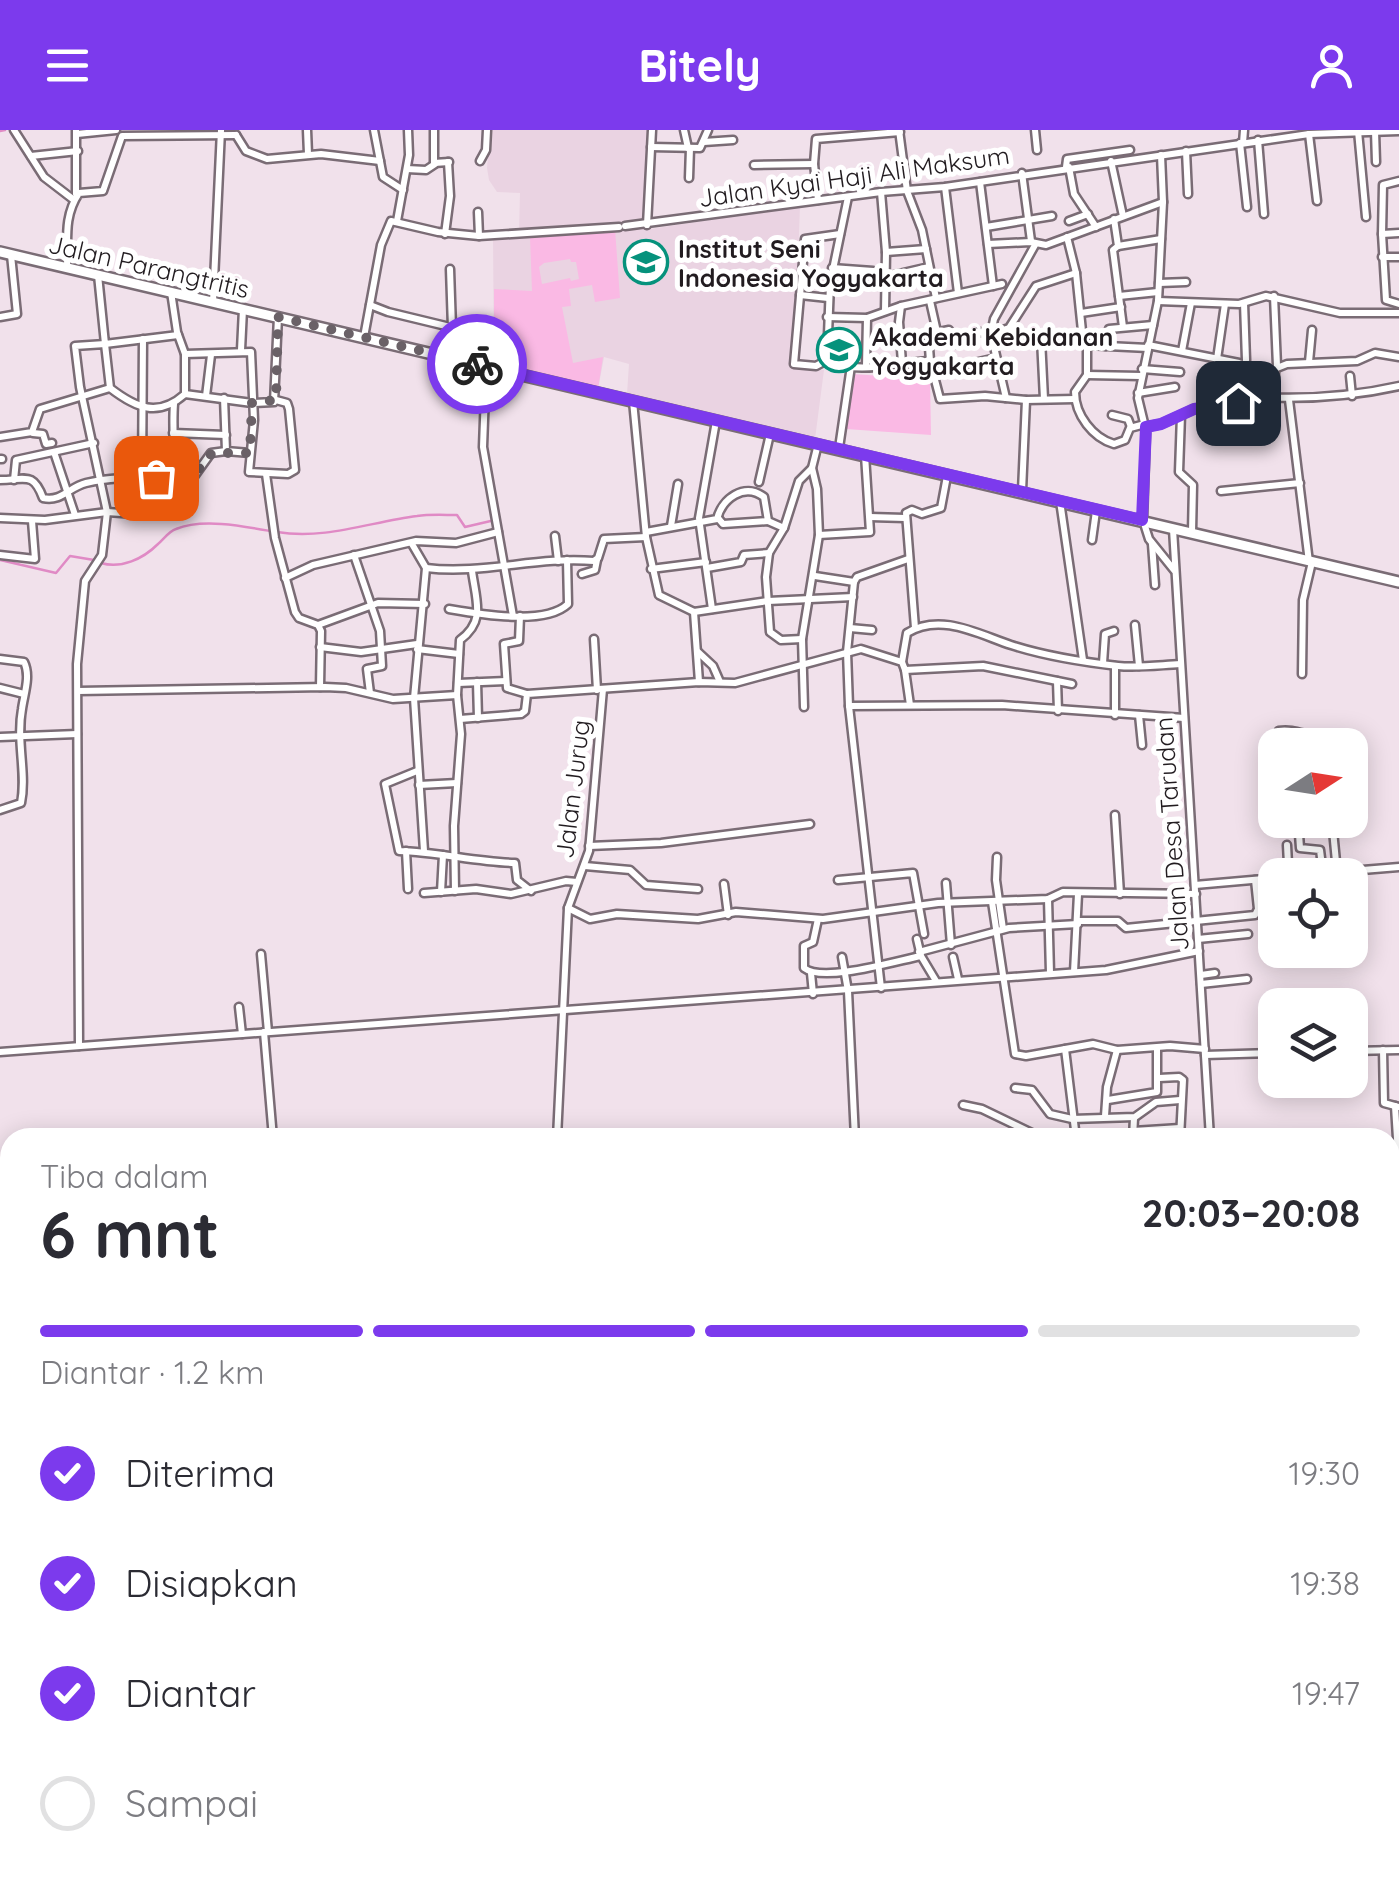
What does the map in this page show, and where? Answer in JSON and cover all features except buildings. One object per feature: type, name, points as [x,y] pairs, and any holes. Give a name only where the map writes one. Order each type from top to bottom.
[{"type":"main road","name":"Jalan Parangtritis","points":[[6,253],[1399,582]]},
{"type":"street","points":[[14,130],[49,182],[75,198],[103,192],[118,133]]},
{"type":"street","points":[[307,130],[308,154]]},
{"type":"street","points":[[374,130],[384,179],[403,190]]},
{"type":"street","points":[[364,337],[385,231],[390,222],[397,221],[407,169],[408,130]]},
{"type":"street","points":[[434,130],[434,164]]},
{"type":"street","points":[[480,160],[486,152],[487,130]]},
{"type":"street","points":[[647,225],[652,130]]},
{"type":"street","points":[[684,130],[690,178]]},
{"type":"street","points":[[650,147],[701,148],[708,130]]},
{"type":"street","points":[[1035,130],[1037,150]]},
{"type":"street","points":[[1244,130],[1247,207]]},
{"type":"street","points":[[1362,130],[1366,217]]},
{"type":"street","points":[[1091,159],[1161,155],[1291,133],[1399,130]]},
{"type":"street","points":[[818,200],[815,134],[900,131],[907,192],[920,223],[930,267],[930,361],[937,394],[942,400],[986,396],[1075,399]]},
{"type":"street","points":[[1375,131],[1376,162]]},
{"type":"street","points":[[68,268],[66,226],[75,198],[76,132],[237,132],[246,151],[263,158],[308,154],[380,161]]},
{"type":"street","points":[[213,302],[221,133]]},
{"type":"street","points":[[1309,134],[1317,201]]},
{"type":"street","points":[[704,142],[733,140]]},
{"type":"street","points":[[1258,140],[1264,214]]},
{"type":"street","points":[[1091,159],[1130,150]]},
{"type":"street","points":[[31,156],[78,151]]},
{"type":"street","points":[[1186,151],[1188,194]]},
{"type":"street","points":[[1161,155],[1158,292],[1138,392],[1145,426],[1142,520],[1152,543],[1175,571]]},
{"type":"street","name":"Jalan Kyai Haji Ali Maksum","points":[[397,221],[445,234],[479,236],[647,225],[980,182],[1068,167],[1066,160],[1091,159]]},
{"type":"street","points":[[1112,160],[1123,216]]},
{"type":"street","points":[[407,169],[426,170],[434,164],[450,162],[445,234]]},
{"type":"street","points":[[754,165],[814,164]]},
{"type":"street","points":[[1068,167],[1074,194],[1096,227]]},
{"type":"street","points":[[1006,398],[990,334],[1033,244],[1022,173]]},
{"type":"street","points":[[1399,181],[1384,185],[1382,234],[1386,300],[1399,304]]},
{"type":"street","points":[[827,317],[867,318],[901,306],[997,285],[980,182]]},
{"type":"street","points":[[946,186],[958,292]]},
{"type":"street","points":[[880,192],[886,252],[885,311]]},
{"type":"street","points":[[827,360],[828,298],[848,197]]},
{"type":"street","points":[[988,244],[1033,244],[1067,237],[1162,202]]},
{"type":"street","points":[[478,212],[479,236]]},
{"type":"street","points":[[1069,221],[1088,214]]},
{"type":"street","points":[[986,227],[1052,216]]},
{"type":"street","points":[[1114,220],[1118,246]]},
{"type":"street","points":[[1382,234],[1399,233]]},
{"type":"street","points":[[840,234],[806,238],[794,364],[816,366],[827,360],[866,366],[930,361]]},
{"type":"street","points":[[1067,237],[1087,344],[1087,375],[1077,386],[1075,399],[1082,420],[1101,439],[1120,444],[1131,427]]},
{"type":"street","points":[[1123,327],[1113,250],[1162,238]]},
{"type":"street","points":[[886,252],[926,249]]},
{"type":"street","points":[[0,317],[17,314],[6,253]]},
{"type":"street","points":[[1382,257],[1399,257]]},
{"type":"street","points":[[832,268],[885,275],[930,267]]},
{"type":"street","points":[[450,269],[452,328]]},
{"type":"street","points":[[955,344],[979,332],[990,334],[1008,328],[1036,286],[1076,273]]},
{"type":"street","points":[[98,275],[110,388]]},
{"type":"street","points":[[1120,296],[1158,292],[1186,282]]},
{"type":"street","points":[[32,432],[38,410],[110,388],[142,408],[174,404],[184,394],[185,354],[172,292]]},
{"type":"street","points":[[1158,292],[1192,302],[1244,303],[1274,296],[1340,313],[1399,313]]},
{"type":"street","points":[[800,295],[828,298]]},
{"type":"street","points":[[1274,296],[1274,399]]},
{"type":"street","points":[[1182,350],[1192,302]]},
{"type":"street","points":[[1131,427],[1161,424],[1181,414],[1236,404],[1243,396],[1244,303]]},
{"type":"street","points":[[1219,406],[1217,358],[1225,304]]},
{"type":"street","points":[[370,305],[483,335],[483,447],[519,642],[504,644],[508,689],[527,694],[747,680],[847,652],[870,650],[904,666],[982,666],[1072,684]]},
{"type":"street","points":[[901,306],[902,364]]},
{"type":"street","points":[[1081,313],[1121,307]]},
{"type":"street","points":[[240,350],[243,309]]},
{"type":"street","points":[[276,400],[278,317]]},
{"type":"street","points":[[866,366],[867,318]]},
{"type":"street","points":[[1105,346],[1108,330],[1154,324]]},
{"type":"street","points":[[900,340],[949,330]]},
{"type":"street","points":[[1310,362],[1312,330]]},
{"type":"street","points":[[79,1046],[77,658],[85,582],[100,559],[106,512],[75,346],[178,335]]},
{"type":"street","points":[[142,477],[143,339]]},
{"type":"street","points":[[1041,339],[1044,399]]},
{"type":"street","points":[[1087,344],[1182,350],[1261,370],[1310,362],[1357,361],[1375,353],[1399,357]]},
{"type":"street","points":[[184,394],[252,403],[276,400],[288,406],[295,470],[288,474],[248,471],[252,403],[250,350],[185,354]]},
{"type":"street","points":[[206,396],[210,355]]},
{"type":"street","points":[[934,372],[996,358]]},
{"type":"street","points":[[839,448],[851,366]]},
{"type":"street","points":[[1087,375],[1180,372]]},
{"type":"street","points":[[1350,376],[1352,396]]},
{"type":"street","points":[[1243,396],[1290,400],[1352,396],[1399,386]]},
{"type":"street","points":[[1138,392],[1175,387]]},
{"type":"street","points":[[224,398],[226,451]]},
{"type":"street","points":[[1022,491],[1026,400]]},
{"type":"street","points":[[1290,400],[1310,562],[1302,600],[1302,674]]},
{"type":"street","points":[[632,401],[646,534],[659,596],[694,612],[768,601],[853,597]]},
{"type":"street","points":[[0,518],[32,520],[106,512],[169,514],[175,480],[174,404]]},
{"type":"street","points":[[1181,414],[1179,472],[1193,485],[1192,532]]},
{"type":"street","points":[[1112,415],[1128,419],[1131,427]]},
{"type":"street","points":[[712,609],[699,522],[717,420]]},
{"type":"street","points":[[174,433],[226,435]]},
{"type":"street","points":[[759,482],[770,433]]},
{"type":"street","points":[[0,437],[43,434],[53,448],[76,515]]},
{"type":"street","points":[[14,480],[16,460],[53,448],[94,443]]},
{"type":"street","points":[[804,707],[802,639],[819,536],[812,468],[818,444]]},
{"type":"street","points":[[0,480],[37,481],[45,499],[101,480],[192,480],[211,454],[250,453]]},
{"type":"street","points":[[819,536],[870,532],[865,454]]},
{"type":"street","points":[[802,639],[788,641],[772,636],[768,629],[768,553],[784,528],[799,481],[812,468]]},
{"type":"street","points":[[266,474],[274,538],[296,614],[318,626]]},
{"type":"street","points":[[915,628],[905,518],[910,510],[922,514],[941,508],[946,476]]},
{"type":"street","points":[[152,514],[153,478]]},
{"type":"street","points":[[1221,491],[1300,483]]},
{"type":"street","points":[[671,526],[678,484]]},
{"type":"street","points":[[718,518],[723,502],[752,491],[764,498],[768,520]]},
{"type":"street","points":[[1060,500],[1083,660]]},
{"type":"street","points":[[1092,540],[1096,510]]},
{"type":"street","points":[[870,517],[905,518]]},
{"type":"street","points":[[582,574],[595,570],[604,539],[718,518]]},
{"type":"street","points":[[718,518],[724,524],[768,520],[784,528]]},
{"type":"street","points":[[0,555],[35,559],[32,520]]},
{"type":"street","points":[[285,578],[313,565],[421,540],[456,543],[496,523]]},
{"type":"street","name":"Jalan Desa Tarudan","points":[[1173,528],[1209,1128]]},
{"type":"street","points":[[449,609],[516,616],[565,608],[569,596],[555,536]]},
{"type":"street","points":[[1152,543],[1155,585]]},
{"type":"street","points":[[412,544],[426,568],[414,698],[424,851]]},
{"type":"street","points":[[651,569],[741,562],[743,555],[768,553]]},
{"type":"street","points":[[354,556],[380,630],[382,666],[366,671],[370,693]]},
{"type":"street","points":[[881,988],[849,706],[847,652],[857,577],[908,559]]},
{"type":"street","points":[[426,568],[472,571],[562,560],[597,560]]},
{"type":"street","points":[[455,891],[460,719],[457,683],[460,639],[475,628],[477,614],[472,571]]},
{"type":"street","points":[[814,576],[854,582]]},
{"type":"street","points":[[318,626],[383,602],[425,604]]},
{"type":"street","points":[[694,612],[699,682]]},
{"type":"street","points":[[1135,625],[1138,666]]},
{"type":"street","points":[[318,626],[320,687]]},
{"type":"street","points":[[910,704],[904,666],[905,638],[915,628],[960,626],[1009,645],[1116,666],[1180,664]]},
{"type":"street","points":[[850,628],[872,630]]},
{"type":"street","points":[[1102,662],[1105,634],[1114,632]]},
{"type":"street","name":"Jalan Jurug","points":[[558,1128],[568,908],[589,846],[600,690],[594,640]]},
{"type":"street","points":[[320,647],[361,652],[417,647],[459,654]]},
{"type":"street","points":[[698,652],[713,666],[720,682]]},
{"type":"street","points":[[0,660],[26,664],[28,674],[20,737],[22,803],[0,810]]},
{"type":"street","points":[[1115,715],[1116,666]]},
{"type":"street","points":[[457,683],[506,681]]},
{"type":"street","points":[[477,682],[478,718]]},
{"type":"street","points":[[1058,682],[1058,711]]},
{"type":"street","points":[[78,691],[320,687],[388,698],[457,695]]},
{"type":"street","points":[[0,688],[24,694]]},
{"type":"street","points":[[460,719],[521,714],[527,694]]},
{"type":"street","points":[[849,706],[1002,706],[1184,718]]},
{"type":"street","points":[[1139,715],[1142,744]]},
{"type":"street","points":[[0,737],[78,734]]},
{"type":"street","points":[[418,771],[384,784],[398,850],[515,863],[518,880],[531,891]]},
{"type":"street","points":[[419,786],[457,784]]},
{"type":"street","points":[[1116,814],[1120,894]]},
{"type":"street","points":[[589,846],[661,843],[810,824]]},
{"type":"street","points":[[1299,838],[1300,848],[1321,851],[1322,858]]},
{"type":"street","points":[[1287,845],[1288,858]]},
{"type":"street","points":[[406,851],[408,889]]},
{"type":"street","points":[[441,892],[443,855]]},
{"type":"street","points":[[997,857],[996,902],[1014,1052],[1026,1056],[1093,1044],[1117,1050],[1178,1046],[1205,1052],[1258,1053]]},
{"type":"street","points":[[584,866],[626,869],[646,885],[698,889]]},
{"type":"street","points":[[1368,870],[1399,867]]},
{"type":"street","points":[[838,880],[913,873],[920,904],[920,954],[936,981]]},
{"type":"street","points":[[818,919],[813,942],[804,946],[804,968],[811,973],[878,964],[1001,930],[1118,920],[1126,928],[1257,914],[1255,880]]},
{"type":"street","points":[[568,908],[590,919],[617,914],[674,920],[736,912],[818,919],[920,904],[1048,900],[1063,892],[1120,894],[1258,880]]},
{"type":"street","points":[[424,892],[483,889],[510,894],[577,882]]},
{"type":"street","points":[[946,883],[951,945]]},
{"type":"street","points":[[724,884],[728,915]]},
{"type":"street","points":[[1074,972],[1078,893]]},
{"type":"street","points":[[1048,900],[1050,974]]},
{"type":"street","points":[[1198,939],[1248,934]]},
{"type":"street","points":[[0,1052],[1122,968],[1198,951]]},
{"type":"street","points":[[261,954],[271,1128]]},
{"type":"street","points":[[842,957],[848,991],[854,1128]]},
{"type":"street","points":[[953,957],[958,979]]},
{"type":"street","points":[[811,973],[813,994]]},
{"type":"street","points":[[1201,980],[1214,974]]},
{"type":"street","points":[[1201,980],[1248,980]]},
{"type":"street","points":[[239,1006],[242,1034]]},
{"type":"street","points":[[1065,1049],[1074,1128]]},
{"type":"street","points":[[1108,1100],[1156,1093],[1157,1049]]},
{"type":"street","points":[[1105,1116],[1107,1087],[1117,1050]]},
{"type":"street","points":[[1368,1050],[1399,1050]]},
{"type":"street","points":[[1383,1050],[1384,1103],[1397,1106]]},
{"type":"street","points":[[1159,1078],[1182,1078],[1180,1128]]},
{"type":"street","points":[[1015,1088],[1032,1090],[1050,1114],[1072,1120],[1135,1117],[1156,1102],[1180,1100]]},
{"type":"street","points":[[962,1104],[982,1108],[1022,1128]]},
{"type":"street","points":[[1134,1128],[1135,1117]]},
{"type":"shaded area","name":"Institut Seni Indonesia Yogyakarta","points":[[490,130],[649,130],[644,230],[800,206],[794,366],[824,370],[815,439],[627,394],[629,364],[604,357],[598,389],[494,363],[493,235],[519,234],[520,193],[497,192],[489,180]]},
{"type":"shaded area","points":[[615,229],[620,298],[595,302],[592,285],[569,289],[571,306],[562,307],[573,363],[603,357],[598,389],[494,363],[494,289],[532,291],[530,237]],"holes":[[[570,259],[576,262],[579,279],[542,284],[539,267],[544,263]]]},
{"type":"shaded area","points":[[852,374],[930,379],[931,435],[846,429]]},
{"type":"waterway","points":[[0,131],[5,130]]},
{"type":"waterway","points":[[486,449],[490,372]]},
{"type":"waterway","points":[[277,532],[313,534],[427,515],[457,515],[465,527],[495,520]]},
{"type":"waterway","points":[[101,563],[116,565],[139,558],[171,532],[186,526],[223,524],[270,531]]},
{"type":"waterway","points":[[0,560],[56,573],[70,556],[94,560]]},
{"type":"way so far","points":[[156,478],[190,480],[212,453],[250,453],[252,403],[276,400],[278,317],[477,364]]},
{"type":"place","name":"Institut Seni Indonesia Yogyakarta","points":[[646,262]]},
{"type":"place","name":"Akademi Kebidanan Yogyakarta","points":[[839,350]]},
{"type":"route","points":[[477,364],[1142,520],[1146,427],[1194,409],[1238,403]]}]
